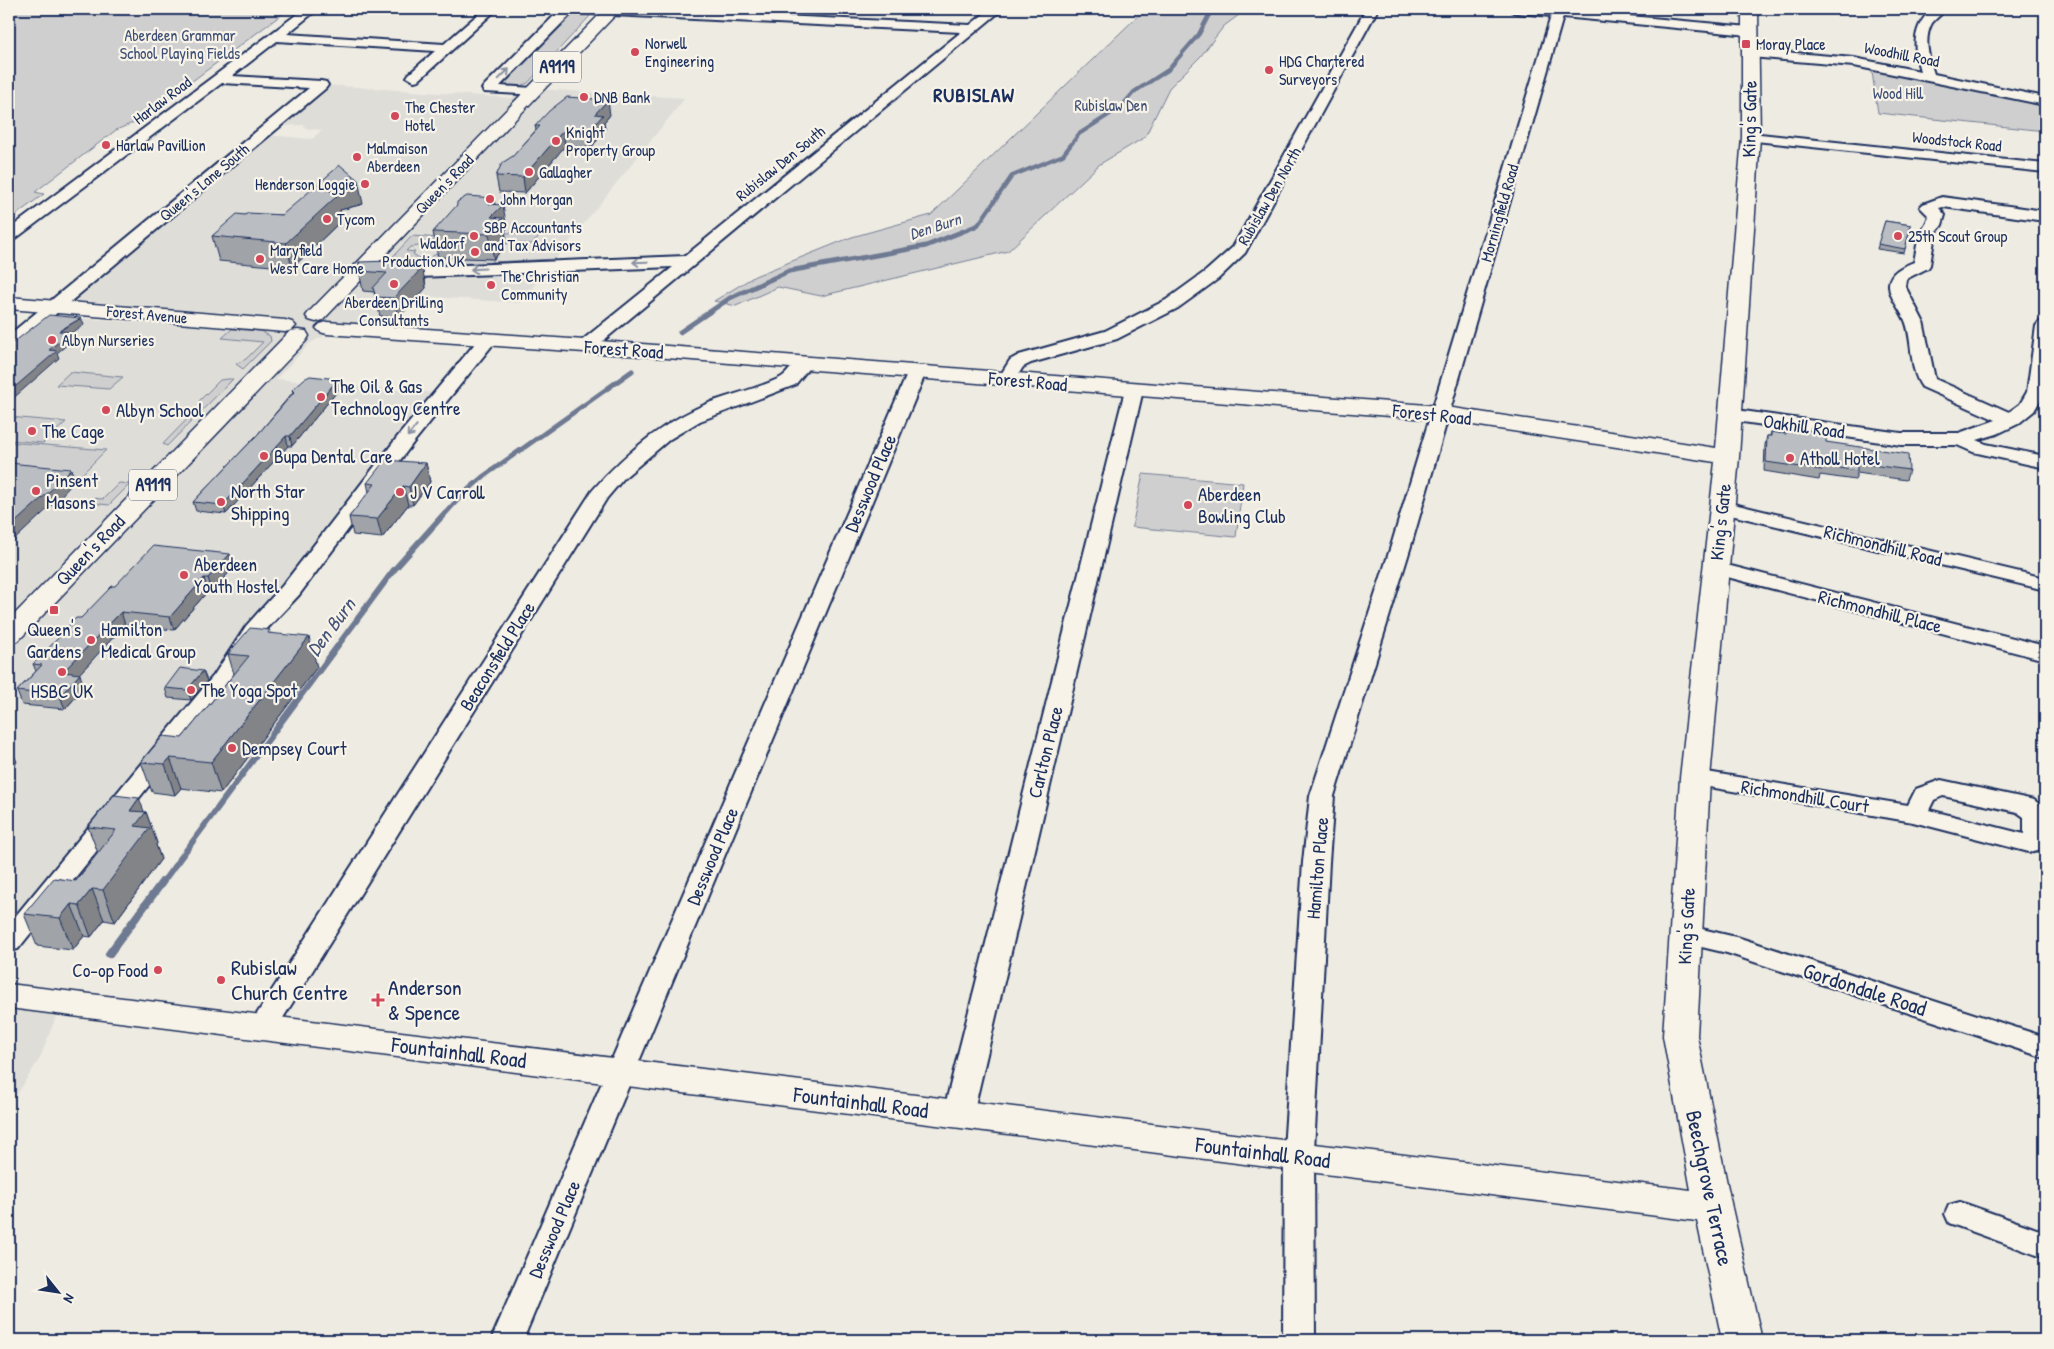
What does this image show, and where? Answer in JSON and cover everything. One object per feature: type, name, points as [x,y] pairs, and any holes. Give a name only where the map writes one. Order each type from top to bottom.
[{"type":"street","name":"Harlaw Road","points":[[9,236],[312,9]]},
{"type":"street","points":[[414,78],[491,9]]},
{"type":"street","points":[[533,92],[489,89],[568,9],[973,29]]},
{"type":"street","name":"Rubislaw Den South","points":[[586,346],[997,9]]},
{"type":"street","name":"Rubislaw Den North","points":[[1007,379],[1016,364],[1025,359],[1111,335],[1172,304],[1212,275],[1239,250],[1372,9]]},
{"type":"street","points":[[1517,9],[1749,31]]},
{"type":"street","name":"King's Gate","points":[[1680,1036],[1684,934],[1695,778],[1727,457],[1751,137],[1750,9]]},
{"type":"street","points":[[1928,76],[1920,52],[1923,30],[1931,17],[1940,9]]},
{"type":"street","name":"Queen's Road","points":[[321,322],[356,275],[612,10]]},
{"type":"street","name":"Morningfield Road","points":[[1440,413],[1549,11]]},
{"type":"street","points":[[274,37],[446,48]]},
{"type":"street","name":"Woodhill Road","points":[[1750,53],[1854,62],[2045,101]]},
{"type":"street","name":"Queen's Lane South","points":[[9,344],[321,85],[220,78]]},
{"type":"street","name":"Woodstock Road","points":[[1751,137],[2045,168]]},
{"type":"street","points":[[2011,420],[1928,383],[1924,377],[1919,332],[1898,289],[1897,282],[1901,275],[1922,265],[1927,234],[1934,225],[1937,215],[1928,207],[1942,202],[2045,216]]},
{"type":"street","points":[[356,275],[689,261]]},
{"type":"street","name":"Forest Avenue","points":[[9,303],[291,331]]},
{"type":"street","name":"Forest Road","points":[[321,322],[488,339],[1440,413],[1574,432],[1727,457]]},
{"type":"street","name":"A9119","points":[[291,331],[312,335],[321,322]]},
{"type":"street","name":"Oakhill Road","points":[[1729,415],[1901,439],[1960,439],[1990,430],[2011,420],[2027,407],[2036,392],[2045,326]]},
{"type":"street","name":"Queen's Road","points":[[9,635],[291,331]]},
{"type":"street","points":[[9,942],[224,677],[235,656],[276,602],[296,583],[406,439],[488,339]]},
{"type":"street","name":"Beaconsfield Place","points":[[263,1027],[375,847],[605,488],[617,474],[663,435],[693,417],[789,381],[803,364]]},
{"type":"street","name":"Desswood Place","points":[[507,1340],[917,372]]},
{"type":"street","name":"Carlton Place","points":[[958,1114],[1134,390]]},
{"type":"street","name":"Hamilton Place","points":[[1299,1340],[1298,1156],[1316,862],[1322,796],[1344,734],[1440,413]]},
{"type":"street","points":[[1960,439],[1980,448],[2039,460]]},
{"type":"street","points":[[2039,460],[2029,470],[2033,474],[2045,477]]},
{"type":"street","name":"Richmondhill Road","points":[[1721,507],[2045,584]]},
{"type":"street","name":"Richmondhill Place","points":[[1715,568],[2045,653]]},
{"type":"street","name":"Richmondhill Court","points":[[1695,778],[1914,814]]},
{"type":"street","name":"Gordondale Road","points":[[1684,934],[1731,945],[2045,1048]]},
{"type":"street","name":"Fountainhall Road","points":[[9,996],[1713,1208]]},
{"type":"street","name":"Beechgrove Terrace","points":[[1680,1036],[1713,1208],[1742,1340]]},
{"type":"street","points":[[1960,1214],[2045,1245]]},
{"type":"shaded area","points":[[326,85],[512,98],[522,88],[685,98],[520,303],[433,297],[426,305],[412,303],[386,331],[339,328],[310,343],[276,379],[436,393],[217,677],[9,929],[9,350],[50,316],[260,331],[274,317],[70,300],[266,135],[312,139],[322,130],[303,128],[306,125],[277,126]]},
{"type":"shaded area","points":[[9,1008],[57,1014],[40,1058],[9,1107]]},
{"type":"green space","name":"Aberdeen Grammar School Playing Fields","points":[[21,9],[289,9],[140,120],[116,130],[35,192],[44,194],[9,220],[9,16]]},
{"type":"green space","name":"Rubislaw Den","points":[[1145,9],[1247,9],[1224,26],[1200,57],[1169,88],[1145,137],[1100,164],[1008,251],[821,296],[778,287],[736,306],[714,301],[755,276],[852,237],[931,215]]},
{"type":"green space","points":[[571,13],[584,13],[590,16],[528,83],[517,87],[500,86],[499,84]]},
{"type":"green space","name":"Wood Hill","points":[[1871,65],[2045,101],[2045,131],[1878,113]]},
{"type":"green space","points":[[495,232],[540,235],[532,244],[495,242]]},
{"type":"green space","points":[[412,236],[454,239],[447,257],[494,259],[492,262],[555,259],[552,262],[428,267],[431,257],[438,253],[439,241],[410,247],[406,251],[415,252],[413,254],[419,258],[419,262],[384,266]]},
{"type":"green space","points":[[232,329],[260,331],[270,336],[271,341],[243,369],[236,364],[246,359],[263,342],[222,338]]},
{"type":"green space","points":[[70,372],[123,377],[109,389],[56,385]]},
{"type":"green space","points":[[233,379],[167,446],[163,444],[202,404],[199,401],[220,380]]},
{"type":"green space","name":"The Cage","points":[[9,417],[66,422],[43,443],[9,440]]},
{"type":"green space","points":[[9,442],[106,450],[77,479],[9,473]]},
{"type":"green space","name":"Aberdeen Bowling Club","points":[[1143,474],[1243,483],[1236,537],[1132,527]]},
{"type":"green space","points":[[119,483],[130,484],[109,505],[91,503],[90,498],[103,499]]},
{"type":"building","points":[[567,97],[608,100],[595,114],[603,115],[588,132],[563,131],[523,177],[496,176],[502,163],[513,156],[540,126],[535,126],[549,111]]},
{"type":"building","points":[[340,165],[358,180],[326,188],[337,196],[286,243],[212,236],[237,214],[282,215]]},
{"type":"building","points":[[467,196],[494,198],[489,204],[503,205],[491,217],[503,218],[489,234],[433,232],[457,205],[457,202]]},
{"type":"building","name":"25th Scout Group","points":[[1885,221],[1911,225],[1905,249],[1878,244]]},
{"type":"building","points":[[421,260],[414,268],[422,268],[394,298],[376,297],[373,288],[387,273],[359,271],[359,262]]},
{"type":"building","points":[[49,315],[81,318],[59,331],[71,332],[49,350],[57,351],[9,392],[9,343],[14,342]]},
{"type":"building","points":[[310,376],[338,379],[290,436],[286,436],[223,505],[193,502],[258,434],[294,392],[292,390]]},
{"type":"building","points":[[1786,427],[1811,431],[1811,427],[1826,429],[1826,442],[1908,454],[1909,470],[1857,463],[1857,471],[1822,465],[1822,470],[1766,462],[1767,436],[1771,436],[1771,432],[1786,434]]},
{"type":"building","points":[[385,460],[426,463],[409,487],[403,486],[377,519],[349,517],[375,484],[367,483]]},
{"type":"building","points":[[9,463],[71,469],[9,528]]},
{"type":"building","points":[[153,546],[230,554],[208,578],[204,578],[170,617],[121,612],[63,672],[80,674],[60,696],[17,691],[42,665],[33,664],[64,632],[62,632],[76,618],[81,618],[112,586],[115,586]]},
{"type":"building","points":[[250,628],[270,630],[268,633],[309,637],[211,762],[170,758],[165,764],[141,762],[163,736],[182,738],[249,656],[228,654]]},
{"type":"building","points":[[180,668],[203,671],[187,690],[165,688]]},
{"type":"building","points":[[114,795],[139,798],[130,811],[146,812],[135,826],[150,828],[103,890],[92,889],[79,905],[71,904],[60,918],[24,914],[54,878],[76,881],[116,830],[88,827]]},
{"type":"waterway","name":"Den Burn","points":[[973,227],[978,225],[1012,176],[1063,155],[1079,134],[1121,107],[1134,92],[1168,70],[1199,34],[1212,9]]},
{"type":"waterway","name":"Den Burn","points":[[680,332],[730,298],[789,271],[926,246],[976,226]]},
{"type":"waterway","name":"Den Burn","points":[[443,516],[461,496],[484,476],[632,371]]},
{"type":"waterway","name":"Den Burn","points":[[162,883],[393,571],[444,514]]},
{"type":"waterway","name":"Den Burn","points":[[109,954],[163,881]]},
{"type":"place","name":"Moray Place","points":[[1746,44]]},
{"type":"place","name":"Norwell Engineering","points":[[635,52]]},
{"type":"place","name":"HDG Chartered Surveyors","points":[[1269,70]]},
{"type":"place","name":"DNB Bank","points":[[584,97]]},
{"type":"place","name":"The Chester Hotel","points":[[395,116]]},
{"type":"place","name":"Knight Property Group","points":[[556,141]]},
{"type":"place","name":"Harlaw Pavillion","points":[[106,145]]},
{"type":"place","name":"Malmaison Aberdeen","points":[[357,157]]},
{"type":"place","name":"Gallagher","points":[[529,172]]},
{"type":"place","name":"Henderson Loggie","points":[[365,184]]},
{"type":"place","name":"John Morgan","points":[[490,199]]},
{"type":"place","name":"Tycom","points":[[327,219]]},
{"type":"place","name":"SBP Accountants and Tax Advisors","points":[[474,236]]},
{"type":"place","name":"25th Scout Group","points":[[1898,236]]},
{"type":"place","name":"Waldorf Production UK","points":[[475,252]]},
{"type":"place","name":"Maryfield West Care Home","points":[[260,259]]},
{"type":"place","name":"Aberdeen Drilling Consultants","points":[[394,284]]},
{"type":"place","name":"The Christian Community","points":[[491,285]]},
{"type":"place","name":"Albyn Nurseries","points":[[52,340]]},
{"type":"place","name":"The Oil & Gas Technology Centre","points":[[321,397]]},
{"type":"place","name":"Albyn School","points":[[106,410]]},
{"type":"place","name":"The Cage","points":[[32,431]]},
{"type":"place","name":"Bupa Dental Care","points":[[264,456]]},
{"type":"place","name":"Atholl Hotel","points":[[1790,458]]},
{"type":"place","name":"Pinsent Masons","points":[[36,491]]},
{"type":"place","name":"J V Carroll","points":[[400,492]]},
{"type":"place","name":"North Star Shipping","points":[[221,502]]},
{"type":"place","name":"Aberdeen Bowling Club","points":[[1188,505]]},
{"type":"place","name":"Aberdeen Youth Hostel","points":[[184,575]]},
{"type":"place","name":"Queen's Gardens","points":[[54,610]]},
{"type":"place","name":"Hamilton Medical Group","points":[[91,640]]},
{"type":"place","name":"HSBC UK","points":[[62,672]]},
{"type":"place","name":"The Yoga Spot","points":[[191,690]]},
{"type":"place","name":"Dempsey Court","points":[[232,748]]},
{"type":"place","name":"Co-op Food","points":[[158,970]]},
{"type":"place","name":"Rubislaw Church Centre","points":[[221,980]]},
{"type":"place","name":"Anderson & Spence","points":[[378,1000]]},
{"type":"district","name":"RUBISLAW","points":[[974,95]]}]
